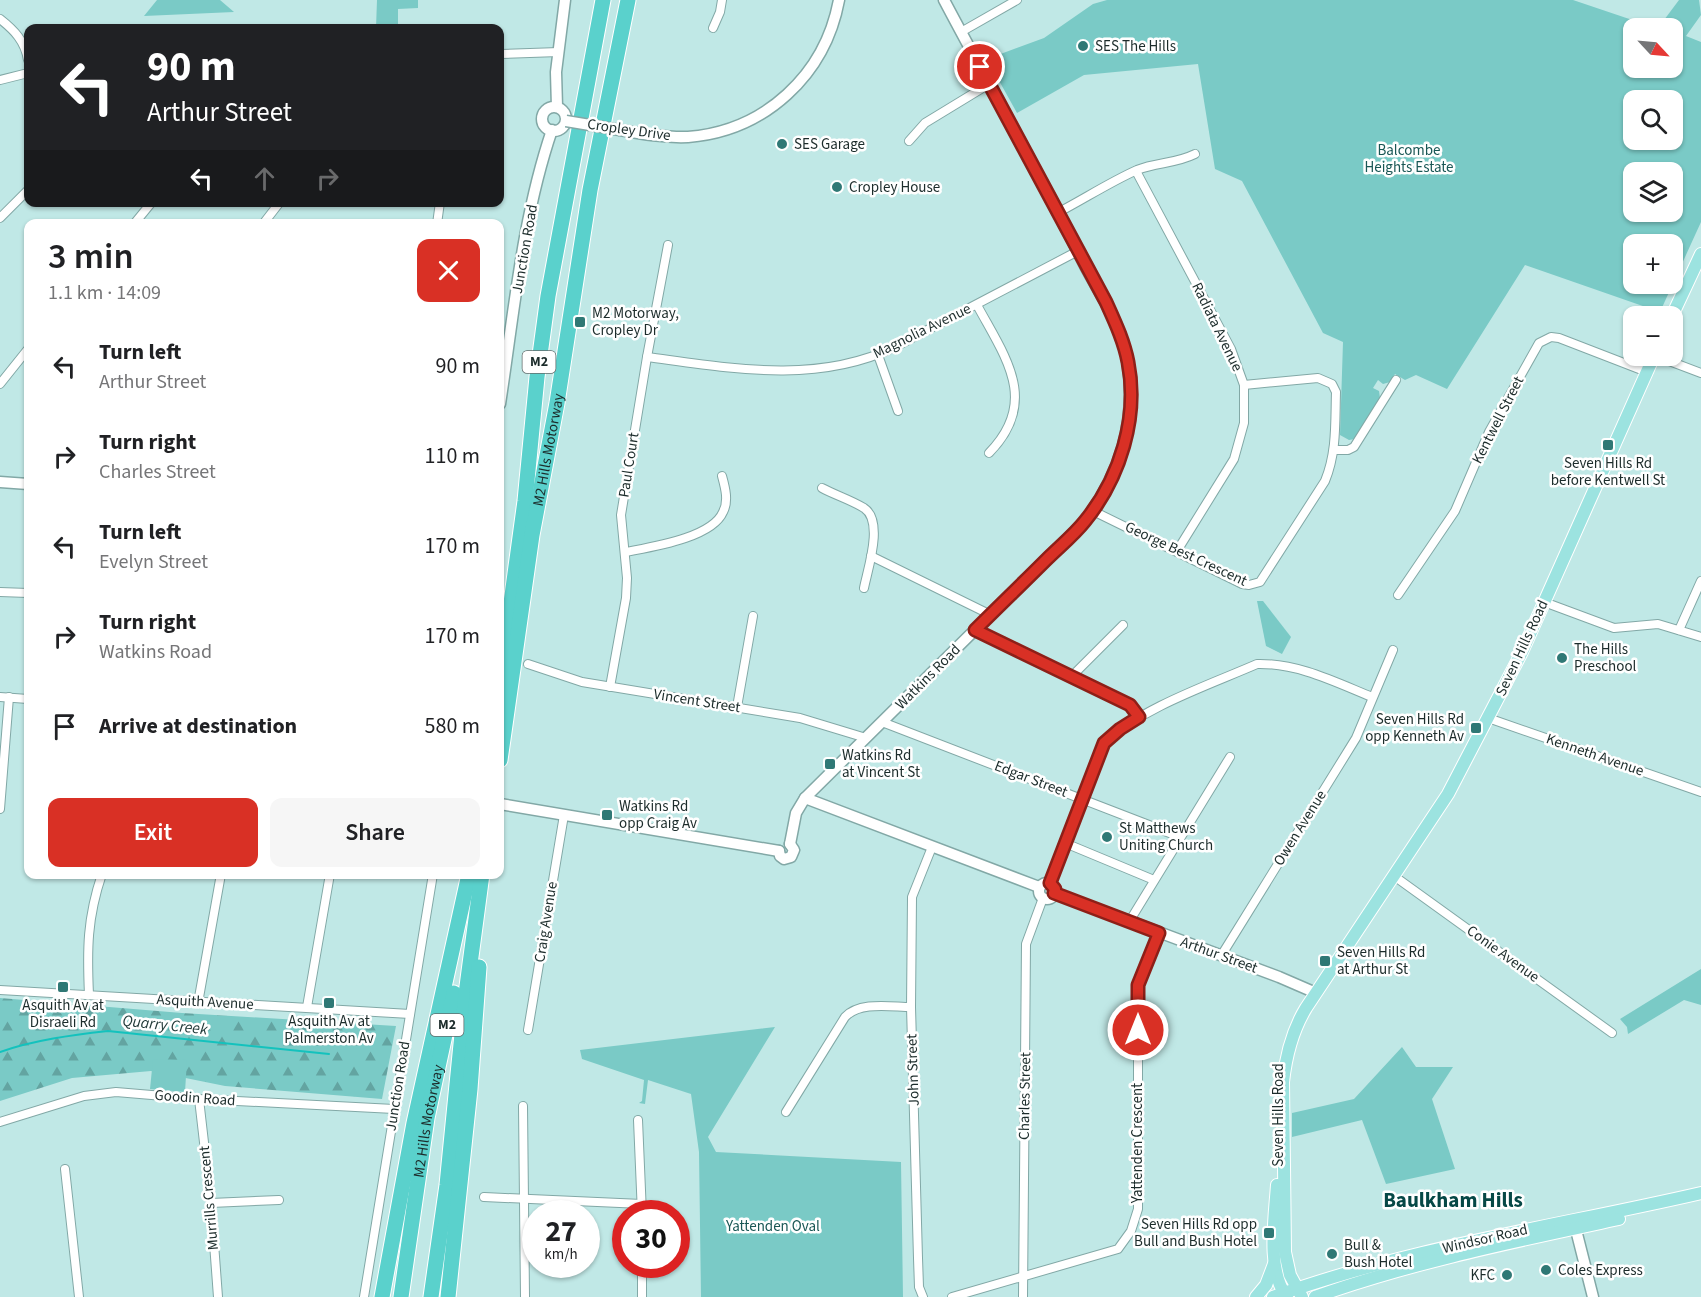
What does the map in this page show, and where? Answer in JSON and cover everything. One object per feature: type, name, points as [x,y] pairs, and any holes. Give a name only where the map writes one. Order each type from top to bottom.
[{"type":"highway","name":"M2 Hills Motorway","points":[[504,654],[525,501],[537,377],[548,296],[603,0]]},
{"type":"highway","name":"M2 Hills Motorway","points":[[504,732],[532,535],[591,190],[628,0]]},
{"type":"highway","name":"M2 Hills Motorway","points":[[401,1297],[425,1130],[453,994],[469,879]]},
{"type":"highway","points":[[382,1297],[414,1123],[469,879]]},
{"type":"highway","name":"M2 Hills Motorway","points":[[431,1297],[447,1185],[466,994],[482,879]]},
{"type":"highway","points":[[448,1297],[470,1089],[483,879]]},
{"type":"main road","points":[[1677,306],[1701,254]]},
{"type":"main road","name":"Seven Hills Road","points":[[1288,1295],[1277,1275],[1274,1226],[1278,1182],[1276,1080],[1278,1055],[1291,1018],[1313,992],[1437,813],[1522,652],[1650,366]]},
{"type":"main road","name":"Seven Hills Road","points":[[1288,1295],[1290,1275],[1285,1252],[1283,1082],[1285,1059],[1291,1039],[1313,992]]},
{"type":"main road","name":"Windsor Road","points":[[1315,1297],[1346,1286],[1458,1255],[1701,1193]]},
{"type":"main road","name":"Windsor Road","points":[[1288,1295],[1362,1268],[1701,1200]]},
{"type":"main road","points":[[1256,1297],[1266,1285],[1275,1262]]},
{"type":"main road","points":[[1335,1297],[1346,1286]]},
{"type":"street","points":[[556,107],[555,83],[565,0]]},
{"type":"street","points":[[713,27],[720,12],[722,0]]},
{"type":"street","name":"Cropley Drive","points":[[566,121],[656,136],[689,137],[726,130],[763,113],[791,92],[810,70],[828,40],[839,0]]},
{"type":"street","name":"Watkins Road","points":[[564,815],[779,851],[782,857],[787,859],[791,857],[794,850],[790,844],[796,813],[805,798],[1078,529],[1110,484],[1122,452],[1130,410],[1128,364],[1117,326],[1059,212],[944,0]]},
{"type":"street","points":[[961,32],[1017,0]]},
{"type":"street","points":[[0,19],[11,27],[22,40],[24,47]]},
{"type":"street","points":[[504,54],[559,52]]},
{"type":"street","points":[[0,80],[24,74]]},
{"type":"street","points":[[909,141],[925,123],[989,84]]},
{"type":"street","points":[[556,107],[565,113],[566,121],[562,127],[552,130],[543,124],[542,117],[546,110],[556,107]]},
{"type":"street","name":"Junction Road","points":[[504,377],[524,243],[540,165],[552,130]]},
{"type":"street","points":[[1059,212],[1136,171],[1150,166],[1180,162],[1195,154]]},
{"type":"street","name":"Radiata Avenue","points":[[1136,171],[1231,349],[1244,385],[1244,423],[1234,459],[1177,551]]},
{"type":"street","points":[[0,218],[24,194]]},
{"type":"street","points":[[138,219],[148,207]]},
{"type":"street","points":[[267,219],[276,207]]},
{"type":"street","name":"Paul Court","points":[[610,687],[626,598],[626,552],[621,515],[668,245]]},
{"type":"street","name":"Magnolia Avenue","points":[[647,357],[779,372],[807,370],[878,355],[1078,250]]},
{"type":"street","points":[[977,305],[1011,368],[1016,386],[1010,424],[1000,442],[989,453]]},
{"type":"street","name":"Kentwell Street","points":[[1398,595],[1455,511],[1489,432],[1539,343],[1551,337],[1558,338],[1647,372]]},
{"type":"street","points":[[878,355],[898,411]]},
{"type":"street","points":[[0,384],[24,361]]},
{"type":"street","points":[[1682,366],[1701,373]]},
{"type":"street","name":"George Best Crescent","points":[[1093,511],[1242,584],[1260,582],[1325,481],[1334,450],[1336,392],[1332,384],[1318,378],[1244,385]]},
{"type":"street","points":[[1334,450],[1348,450],[1354,447],[1396,380]]},
{"type":"street","points":[[626,552],[686,539],[716,522],[725,510],[726,492],[722,476]]},
{"type":"street","points":[[0,482],[24,484]]},
{"type":"street","points":[[822,488],[864,508],[870,514],[874,526],[871,556],[864,588]]},
{"type":"street","points":[[871,556],[990,615]]},
{"type":"street","points":[[1679,630],[1701,581]]},
{"type":"street","points":[[0,592],[24,594]]},
{"type":"street","points":[[1544,602],[1614,628],[1654,624],[1701,637]]},
{"type":"street","points":[[738,707],[753,616]]},
{"type":"street","points":[[1072,676],[1123,625]]},
{"type":"street","points":[[975,630],[1130,705],[1139,717]]},
{"type":"street","name":"Owen Avenue","points":[[1221,956],[1353,744],[1393,650]]},
{"type":"street","points":[[805,798],[932,847],[1049,898],[1065,843],[1104,743],[1139,717],[1257,664],[1271,663],[1304,670],[1372,697]]},
{"type":"street","name":"Vincent Street","points":[[528,664],[582,682],[800,718],[866,738]]},
{"type":"street","points":[[0,809],[5,697],[24,699]]},
{"type":"street","name":"Kenneth Avenue","points":[[1488,718],[1701,792]]},
{"type":"street","name":"Edgar Street","points":[[882,722],[1180,837]]},
{"type":"street","points":[[1129,922],[1230,758]]},
{"type":"street","points":[[504,805],[564,815]]},
{"type":"street","name":"Craig Avenue","points":[[528,1030],[564,815]]},
{"type":"street","points":[[1065,843],[1154,880]]},
{"type":"street","name":"John Street","points":[[923,1297],[919,1287],[918,1267],[911,1007],[912,897],[932,847]]},
{"type":"street","name":"Conie Avenue","points":[[1394,876],[1611,1033]]},
{"type":"street","points":[[89,995],[88,932],[93,901],[100,879]]},
{"type":"street","points":[[198,1003],[220,879]]},
{"type":"street","points":[[307,1007],[329,879]]},
{"type":"street","name":"Junction Road","points":[[364,1297],[432,879]]},
{"type":"street","name":"Arthur Street","points":[[1052,888],[1129,922],[1313,992]]},
{"type":"street","name":"Charles Street","points":[[1023,1297],[1021,1277],[1026,944],[1041,893]]},
{"type":"street","name":"Yattenden Crescent","points":[[1021,1277],[1118,1249],[1131,1231],[1138,1209],[1138,985],[1159,933]]},
{"type":"street","name":"Asquith Avenue","points":[[0,990],[410,1014]]},
{"type":"street","points":[[786,1112],[851,1011],[867,1007],[911,1007]]},
{"type":"street","name":"Goodin Road","points":[[0,1122],[84,1096],[116,1092],[199,1099],[394,1109]]},
{"type":"street","name":"Murrills Crescent","points":[[199,1099],[211,1203],[218,1297]]},
{"type":"street","points":[[523,1106],[525,1297]]},
{"type":"street","points":[[638,1120],[642,1200]]},
{"type":"street","points":[[65,1169],[79,1297]]},
{"type":"street","points":[[484,1197],[612,1206]]},
{"type":"street","points":[[211,1203],[279,1200]]},
{"type":"street","points":[[1574,1224],[1593,1297]]},
{"type":"street","points":[[952,1297],[1021,1277]]},
{"type":"street","points":[[642,1278],[642,1297]]},
{"type":"green space","points":[[157,0],[220,0],[234,12],[144,16]]},
{"type":"green space","points":[[377,0],[418,0],[418,8],[398,9],[398,24],[376,24]]},
{"type":"green space","name":"Balcombe Heights Estate","points":[[1107,0],[1573,0],[1626,18],[1623,18],[1623,78],[1683,78],[1683,18],[1666,18],[1679,0],[1699,0],[1701,15],[1686,36],[1701,42],[1701,222],[1683,262],[1683,234],[1623,234],[1623,294],[1668,294],[1663,306],[1643,306],[1525,265],[1447,389],[1416,375],[1405,380],[1395,374],[1390,382],[1383,384],[1378,380],[1373,388],[1379,391],[1380,398],[1355,439],[1349,440],[1340,435],[1343,342],[1323,333],[1242,181],[1215,169],[1198,64],[1084,75],[1017,113],[987,59],[1044,38],[1093,4]]},
{"type":"green space","points":[[1257,601],[1263,601],[1291,637],[1282,654],[1266,646]]},
{"type":"green space","points":[[1701,969],[1701,1005],[1684,1000],[1628,1034],[1627,1027],[1620,1019]]},
{"type":"green space","points":[[0,998],[182,1013],[396,1026],[382,1099],[225,1086],[151,1071],[72,1078],[0,1101]]},
{"type":"green space","name":"Yattenden Oval","points":[[775,1027],[708,1137],[716,1152],[901,1162],[903,1297],[701,1297],[699,1152],[691,1094],[648,1080],[645,1104],[639,1103],[642,1101],[644,1080],[582,1059],[580,1050]]},
{"type":"green space","points":[[1402,1047],[1416,1067],[1453,1067],[1432,1099],[1455,1169],[1386,1184],[1362,1120],[1292,1137],[1292,1113],[1354,1099]]},
{"type":"green space","points":[[153,1059],[187,1060],[185,1092],[150,1089]]},
{"type":"waterway","name":"Quarry Creek","points":[[0,1052],[40,1041],[108,1031],[329,1054]]},
{"type":"place","name":"SES The Hills","points":[[1083,46]]},
{"type":"place","name":"SES Garage","points":[[782,144]]},
{"type":"place","name":"Cropley House","points":[[837,187]]},
{"type":"place","name":"M2 Motorway, Cropley Dr","points":[[580,322]]},
{"type":"place","name":"Seven Hills Rd before Kentwell St","points":[[1608,445]]},
{"type":"place","name":"The Hills Preschool","points":[[1562,658]]},
{"type":"place","name":"Seven Hills Rd opp Kenneth Av","points":[[1476,728]]},
{"type":"place","name":"Watkins Rd at Vincent St","points":[[830,764]]},
{"type":"place","name":"Watkins Rd opp Craig Av","points":[[607,815]]},
{"type":"place","name":"St Matthews Uniting Church","points":[[1107,837]]},
{"type":"place","name":"Seven Hills Rd at Arthur St","points":[[1325,961]]},
{"type":"place","name":"Asquith Av at Disraeli Rd","points":[[63,987]]},
{"type":"place","name":"Asquith Av at Palmerston Av","points":[[329,1003]]},
{"type":"place","name":"Seven Hills Rd opp Bull and Bush Hotel","points":[[1269,1233]]},
{"type":"place","name":"Bull & Bush Hotel","points":[[1332,1254]]},
{"type":"place","name":"Coles Express","points":[[1546,1270]]},
{"type":"place","name":"KFC","points":[[1507,1275]]},
{"type":"district","name":"Baulkham Hills","points":[[1453,1200]]},
{"type":"route","points":[[980,67],[1106,302],[1117,326],[1128,364],[1130,410],[1126,437],[1110,484],[1078,529],[975,630],[1130,705],[1139,717],[1104,743],[1050,883],[1055,889],[1054,893],[1159,933],[1138,985],[1138,1030]]}]
